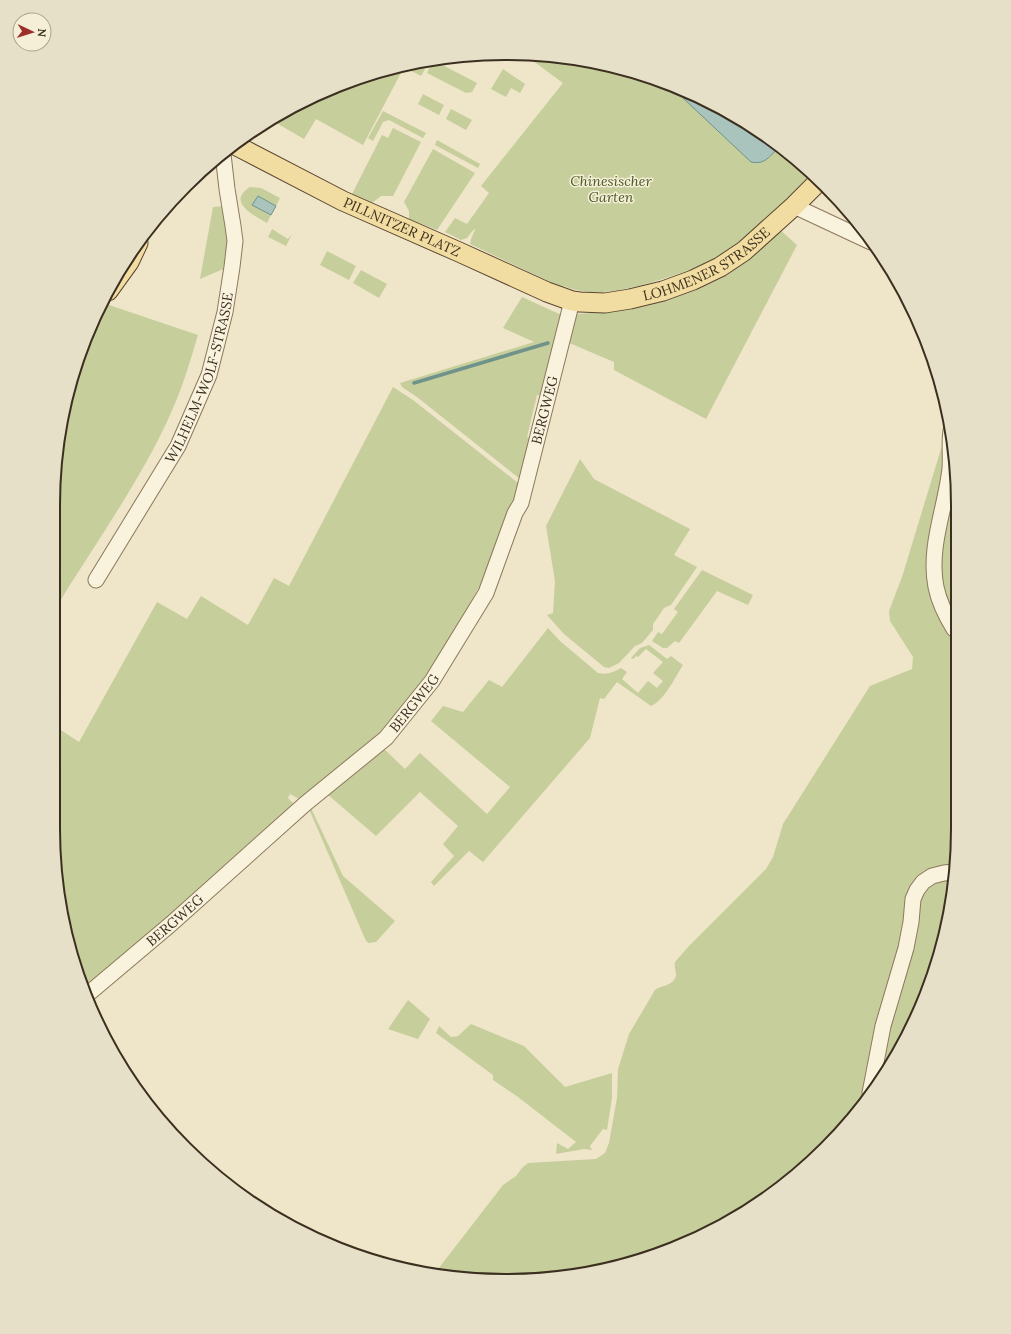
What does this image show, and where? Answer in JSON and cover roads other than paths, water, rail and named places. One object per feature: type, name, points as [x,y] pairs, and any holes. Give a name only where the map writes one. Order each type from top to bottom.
[{"type":"main road","name":"PILLNITZER PLATZ","points":[[241,147],[343,201],[548,292],[572,301]]},
{"type":"main road","name":"LOHMENER STRASSE","points":[[572,301],[604,303],[630,300],[693,280],[720,267],[744,251],[794,206],[815,185]]},
{"type":"street","name":"WILHELM-WOLF-STRASSE","points":[[96,580],[178,446],[209,375],[225,312],[235,241],[224,161]]},
{"type":"street","points":[[794,206],[862,238]]},
{"type":"street","name":"BERGWEG","points":[[91,991],[171,924],[304,804],[386,738],[432,681],[486,593],[515,513],[521,503],[572,301]]},
{"type":"street","points":[[949,471],[936,543],[934,570],[940,601],[951,623]]},
{"type":"street","points":[[872,1081],[883,1026],[906,948],[911,922],[913,899],[923,882],[932,876],[948,873]]},
{"type":"water","points":[[683,97],[728,120],[775,151],[764,161],[756,163],[751,162]]},
{"type":"water","points":[[258,196],[276,206],[271,215],[252,205]]},
{"type":"waterway","points":[[414,383],[548,343]]},
{"type":"park label","name":"Chinesischer Garten","points":[[611,190]]}]
